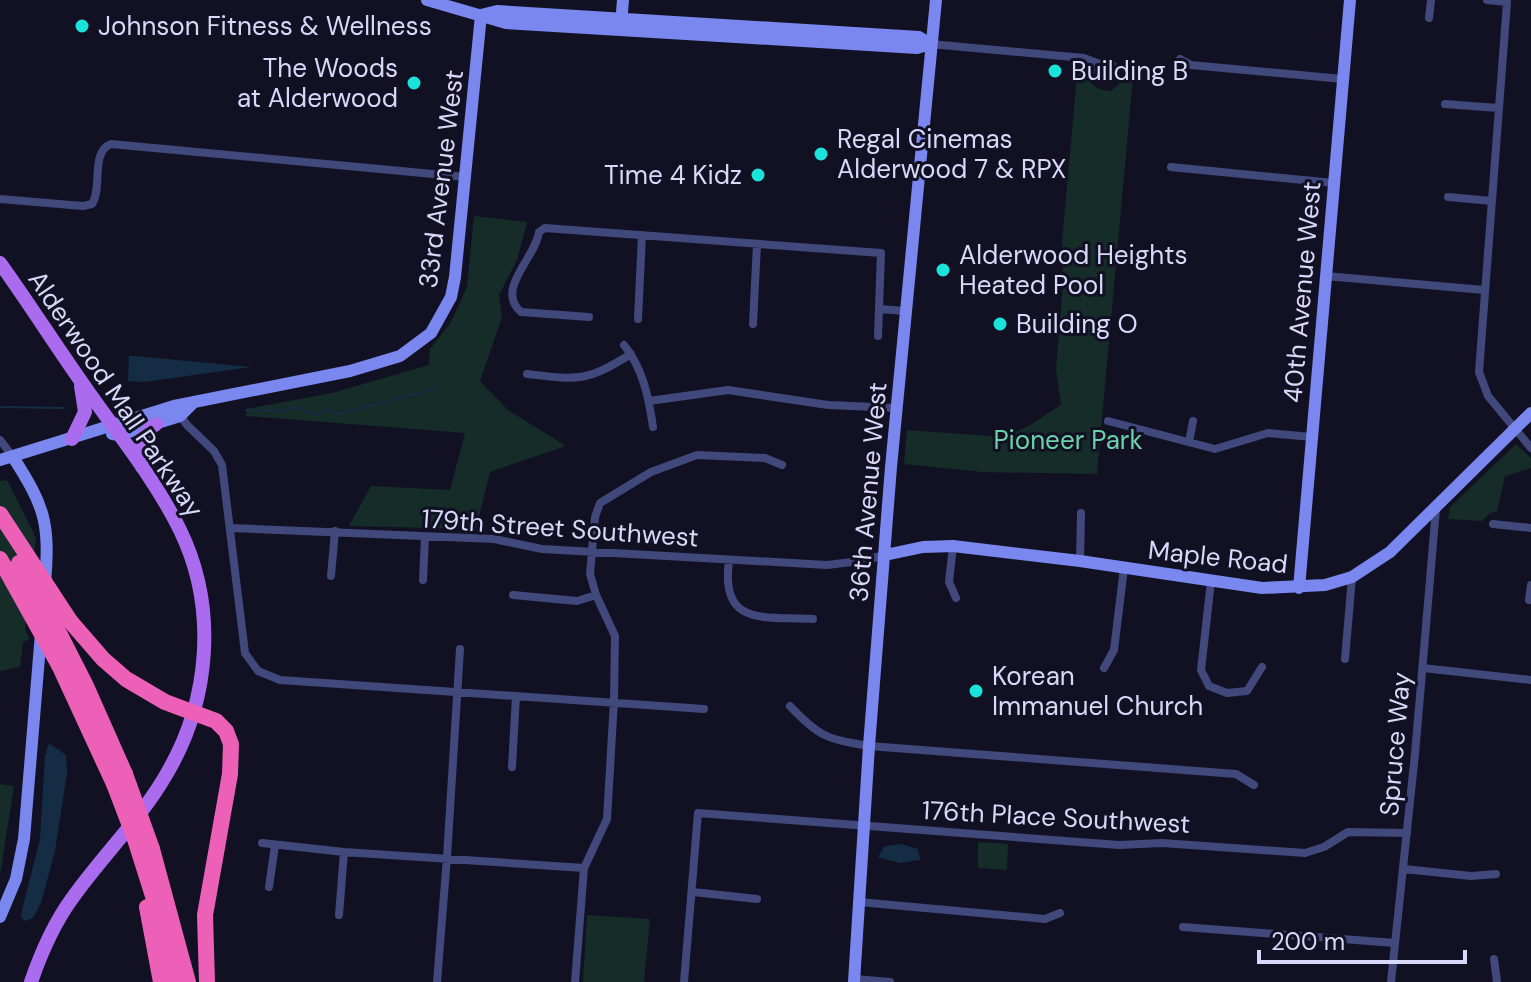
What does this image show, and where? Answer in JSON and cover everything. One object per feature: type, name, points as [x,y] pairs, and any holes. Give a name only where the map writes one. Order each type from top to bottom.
[{"type":"highway","points":[[0,514],[65,628],[105,726],[142,870],[161,982]]},
{"type":"highway","points":[[0,533],[65,628],[141,689],[165,702],[216,721],[226,731],[231,744],[230,774],[205,915],[207,982]]},
{"type":"highway","points":[[0,559],[119,779],[152,849],[188,982]]},
{"type":"highway","points":[[142,870],[176,982]]},
{"type":"main road","name":"Alderwood Mall Parkway","points":[[0,263],[142,467],[180,531],[197,578],[205,645],[195,711],[183,746],[165,777],[69,902],[31,982]]},
{"type":"main road","points":[[72,439],[85,412],[81,381]]},
{"type":"main road","points":[[142,467],[141,439],[156,424]]},
{"type":"street","points":[[427,0],[506,23],[725,26],[919,37],[930,44]]},
{"type":"street","points":[[621,24],[623,0]]},
{"type":"street","name":"40th Avenue West","points":[[1299,588],[1350,0]]},
{"type":"street","points":[[1429,18],[1431,0]]},
{"type":"street","points":[[1487,0],[1507,2],[1479,372],[1488,396],[1531,448]]},
{"type":"street","name":"36th Avenue West","points":[[854,980],[869,746],[934,2]]},
{"type":"street","name":"33rd Avenue West","points":[[115,429],[156,424],[193,403],[382,363],[416,346],[431,333],[451,297],[481,15]]},
{"type":"street","points":[[621,24],[792,40],[917,48],[930,44],[1084,58],[1100,64]]},
{"type":"street","points":[[725,26],[732,31],[786,34],[792,40]]},
{"type":"street","points":[[792,40],[799,36],[821,37],[837,32]]},
{"type":"street","points":[[1180,59],[1191,65],[1343,79]]},
{"type":"street","points":[[1445,104],[1498,108]]},
{"type":"street","points":[[0,199],[83,206],[92,204],[97,197],[100,154],[105,145],[111,144],[465,177]]},
{"type":"street","points":[[1171,167],[1334,183]]},
{"type":"street","points":[[1448,197],[1492,201]]},
{"type":"street","points":[[589,317],[521,312],[515,307],[513,287],[537,245],[539,232],[545,228],[881,253],[878,336]]},
{"type":"street","points":[[638,319],[642,235]]},
{"type":"street","points":[[753,324],[757,244]]},
{"type":"street","points":[[1326,276],[1484,290]]},
{"type":"street","points":[[880,309],[905,311]]},
{"type":"street","points":[[624,345],[631,354],[649,401],[653,427]]},
{"type":"street","points":[[527,374],[576,380],[604,371],[631,354]]},
{"type":"street","points":[[649,401],[728,390],[828,405],[897,408]]},
{"type":"street","points":[[177,411],[214,451],[222,465],[245,653],[258,671],[280,680],[704,709]]},
{"type":"street","name":"33rd Avenue West","points":[[115,429],[177,411]]},
{"type":"street","name":"Maple Road","points":[[885,555],[923,547],[953,546],[1262,588],[1325,585],[1352,577],[1390,552],[1531,413]]},
{"type":"street","points":[[1108,421],[1215,449],[1268,433],[1312,437]]},
{"type":"street","points":[[1189,442],[1193,421]]},
{"type":"street","points":[[0,460],[98,431],[115,429]]},
{"type":"street","points":[[0,440],[13,457],[46,519],[46,569],[24,839],[16,879],[0,917]]},
{"type":"street","points":[[575,982],[584,868],[607,819],[614,701],[615,636],[590,574],[590,552],[600,503],[651,472],[697,455],[765,458],[782,465]]},
{"type":"street","name":"Spruce Way","points":[[1391,982],[1436,509]]},
{"type":"street","points":[[1080,561],[1081,513]]},
{"type":"street","points":[[1493,524],[1531,528]]},
{"type":"street","name":"179th Street Southwest","points":[[231,528],[494,539],[542,549],[729,561],[827,565],[885,555]]},
{"type":"street","points":[[331,576],[335,531]]},
{"type":"street","points":[[423,580],[425,537]]},
{"type":"street","points":[[953,546],[949,582],[956,598]]},
{"type":"street","points":[[729,561],[729,598],[743,611],[754,615],[813,619]]},
{"type":"street","points":[[1104,668],[1114,650],[1124,568]]},
{"type":"street","points":[[1345,659],[1352,577]]},
{"type":"street","points":[[1211,581],[1201,670],[1209,686],[1227,693],[1247,691],[1262,667]]},
{"type":"street","points":[[1529,600],[1531,585]]},
{"type":"street","points":[[513,595],[577,601],[596,595]]},
{"type":"street","points":[[437,982],[460,649]]},
{"type":"street","points":[[1423,668],[1531,680]]},
{"type":"street","points":[[512,767],[516,696]]},
{"type":"street","points":[[790,706],[821,735],[836,741],[1236,774],[1254,785]]},
{"type":"street","name":"176th Place Southwest","points":[[693,892],[698,813],[1119,845],[1162,843],[1305,853],[1324,847],[1348,832],[1407,833]]},
{"type":"street","points":[[262,843],[344,852],[584,868]]},
{"type":"street","points":[[269,887],[275,845]]},
{"type":"street","points":[[339,915],[344,852]]},
{"type":"street","points":[[1404,869],[1471,876],[1496,874]]},
{"type":"street","points":[[684,982],[693,892],[757,899]]},
{"type":"street","points":[[859,902],[1045,919],[1060,913]]},
{"type":"street","points":[[1183,927],[1395,943]]},
{"type":"street","points":[[1494,959],[1497,982]]},
{"type":"street","points":[[854,980],[890,982]]},
{"type":"green space","name":"Pioneer Park","points":[[1078,64],[1086,65],[1088,76],[1096,87],[1111,91],[1122,81],[1124,66],[1134,66],[1097,474],[982,472],[904,464],[907,430],[1005,437],[1061,405],[1056,369],[1063,283],[1062,242]]},
{"type":"green space","points":[[474,216],[527,222],[517,260],[499,295],[502,317],[480,381],[508,410],[566,446],[490,472],[476,529],[349,526],[371,486],[450,490],[465,433],[246,416],[246,409],[332,393],[429,365],[430,349],[451,322],[467,287]]},
{"type":"green space","points":[[1516,444],[1531,458],[1531,468],[1505,476],[1497,511],[1482,521],[1448,519],[1450,507]]},
{"type":"green space","points":[[7,480],[36,538],[25,630],[30,639],[23,642],[20,667],[0,671],[0,481]]},
{"type":"green space","points":[[0,784],[14,786],[0,875]]},
{"type":"green space","points":[[978,842],[1008,844],[1007,870],[978,868]]},
{"type":"green space","points":[[587,915],[650,919],[644,982],[583,982]]},
{"type":"water","points":[[129,356],[251,367],[145,382],[128,381]]},
{"type":"water","points":[[49,743],[66,755],[67,773],[55,851],[41,903],[33,918],[25,921],[21,917],[40,839],[45,756]]},
{"type":"water","points":[[901,844],[918,849],[920,860],[900,863],[878,857],[885,846]]},
{"type":"waterway","points":[[246,410],[281,411],[294,407],[318,415],[328,409],[338,414],[436,389]]},
{"type":"waterway","points":[[0,407],[64,408]]},
{"type":"place","name":"Johnson Fitness & Wellness","points":[[82,26]]},
{"type":"place","name":"Building B","points":[[1055,71]]},
{"type":"place","name":"The Woods at Alderwood","points":[[414,83]]},
{"type":"place","name":"Regal Cinemas Alderwood 7 & RPX","points":[[821,154]]},
{"type":"place","name":"Time 4 Kidz","points":[[758,175]]},
{"type":"place","name":"Alderwood Heights Heated Pool","points":[[943,270]]},
{"type":"place","name":"Building O","points":[[1000,324]]},
{"type":"place","name":"Korean Immanuel Church","points":[[976,691]]}]
